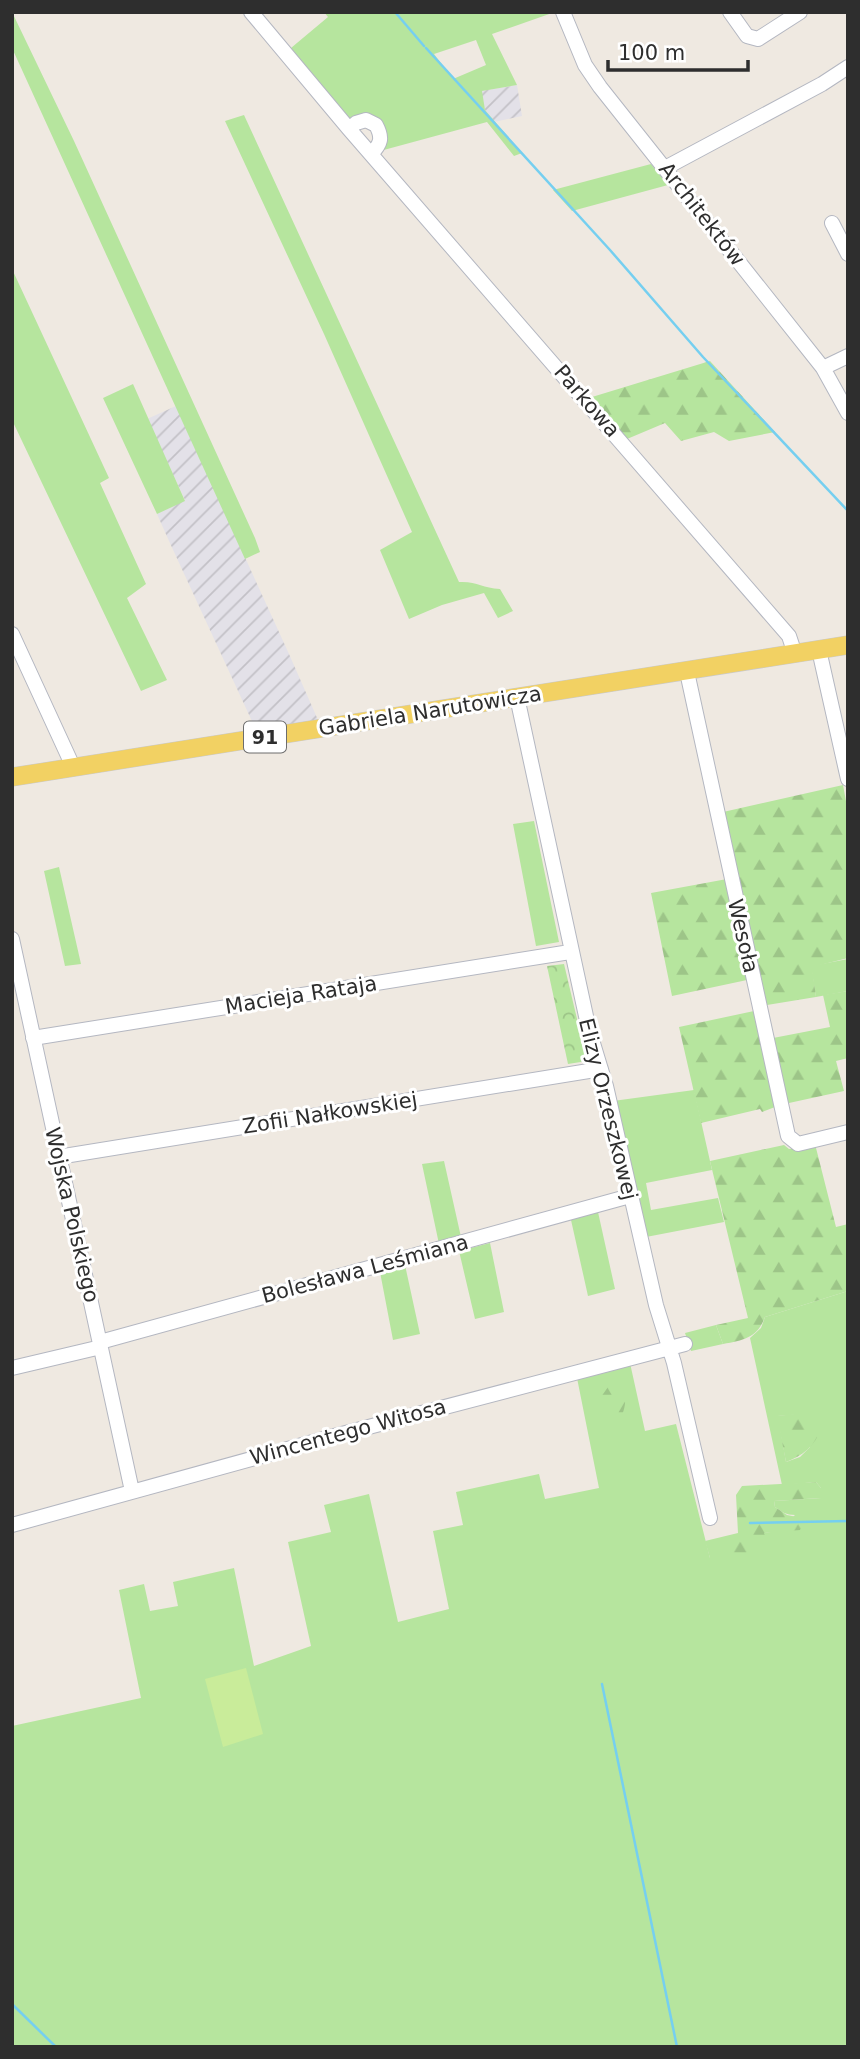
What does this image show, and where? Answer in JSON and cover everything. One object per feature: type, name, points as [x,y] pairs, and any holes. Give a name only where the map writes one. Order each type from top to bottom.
[{"type":"main road","name":"Gabriela Narutowicza","points":[[12,777],[848,645]]},
{"type":"street","name":"Parkowa","points":[[251,12],[349,129],[789,636],[795,654]]},
{"type":"street","name":"Architektów","points":[[563,12],[585,65],[600,88],[823,368],[848,413]]},
{"type":"street","points":[[730,12],[747,36],[758,39],[800,12]]},
{"type":"street","points":[[665,168],[822,84],[848,67]]},
{"type":"street","points":[[349,129],[366,120],[376,125],[382,139],[371,154]]},
{"type":"street","points":[[832,223],[848,254]]},
{"type":"street","points":[[823,368],[848,356]]},
{"type":"street","points":[[12,634],[71,767]]},
{"type":"street","points":[[819,650],[848,779]]},
{"type":"street","name":"Wesoła","points":[[687,672],[788,1136],[798,1144],[848,1132]]},
{"type":"street","name":"Elizy Orzeszkowej","points":[[517,697],[570,952],[710,1518]]},
{"type":"street","name":"Wojska Polskiego","points":[[12,939],[132,1491]]},
{"type":"street","name":"Macieja Rataja","points":[[33,1038],[570,952]]},
{"type":"street","name":"Zofii Nałkowskiej","points":[[58,1157],[601,1069]]},
{"type":"street","name":"Bolesława Leśmiana","points":[[12,1368],[630,1196]]},
{"type":"street","name":"Wincentego Witosa","points":[[12,1525],[685,1344]]},
{"type":"shaded area","points":[[517,85],[522,116],[494,122],[485,110],[481,91]]},
{"type":"shaded area","points":[[176,406],[318,720],[256,730],[169,541],[157,514],[185,500],[147,419]]},
{"type":"green space","points":[[12,12],[74,141],[255,538],[260,552],[245,559],[12,48]]},
{"type":"green space","points":[[324,12],[555,12],[492,34],[517,85],[482,91],[485,110],[522,153],[514,156],[487,122],[380,151],[377,121],[349,122],[291,48],[328,17]],"holes":[[[476,40],[486,65],[453,79],[434,54]]]},
{"type":"green space","points":[[244,115],[459,582],[500,589],[513,611],[498,618],[484,593],[442,605],[409,619],[380,550],[412,532],[225,121]]},
{"type":"green space","points":[[651,164],[668,185],[572,211],[553,190]]},
{"type":"green space","points":[[12,269],[109,478],[100,483],[146,584],[127,598],[167,680],[141,691],[12,420]]},
{"type":"green space","points":[[710,361],[775,432],[729,441],[714,432],[681,441],[665,423],[627,439],[592,397]]},
{"type":"green space","points":[[133,384],[185,501],[157,514],[103,398]]},
{"type":"green space","points":[[843,785],[848,812],[848,958],[812,967],[816,997],[767,1005],[760,992],[723,812]]},
{"type":"green space","points":[[534,821],[559,942],[536,946],[513,824]]},
{"type":"green space","points":[[59,867],[81,964],[65,966],[44,871]]},
{"type":"green space","points":[[727,879],[747,980],[672,996],[651,893]]},
{"type":"green space","points":[[848,959],[848,991],[816,997],[811,966]]},
{"type":"green space","points":[[564,964],[587,1061],[568,1064],[547,966]]},
{"type":"green space","points":[[848,991],[848,1058],[836,1061],[844,1091],[789,1103],[783,1098],[773,1038],[830,1027],[823,995]]},
{"type":"green space","points":[[754,1011],[775,1107],[762,1112],[760,1109],[701,1123],[679,1027]]},
{"type":"green space","points":[[694,1090],[712,1170],[646,1183],[651,1210],[718,1198],[724,1222],[646,1237],[613,1101]]},
{"type":"green space","points":[[815,1144],[836,1227],[848,1224],[848,1291],[765,1317],[754,1334],[723,1344],[716,1325],[748,1318],[710,1161],[784,1145],[789,1149]]},
{"type":"green space","points":[[444,1161],[461,1237],[439,1244],[422,1164]]},
{"type":"green space","points":[[598,1212],[615,1289],[588,1296],[571,1220]]},
{"type":"green space","points":[[490,1243],[504,1312],[475,1319],[459,1251]]},
{"type":"green space","points":[[405,1265],[420,1334],[393,1340],[380,1272]]},
{"type":"green space","points":[[848,1291],[848,2047],[12,2047],[12,1726],[141,1698],[119,1590],[144,1584],[150,1611],[178,1606],[173,1582],[234,1568],[254,1666],[311,1646],[288,1542],[331,1532],[324,1505],[369,1494],[398,1622],[449,1609],[433,1531],[463,1525],[456,1492],[539,1474],[545,1499],[599,1488],[577,1378],[630,1363],[645,1431],[676,1424],[710,1558],[764,1533],[777,1531],[795,1515],[775,1507],[774,1501],[821,1498],[821,1488],[816,1482],[782,1485],[750,1338],[761,1328],[765,1317]],"holes":[[[803,1414],[810,1447],[800,1457],[786,1462],[778,1416]]]},
{"type":"green space","points":[[716,1325],[723,1344],[691,1351],[685,1333]]},
{"type":"green space","points":[[615,1377],[624,1380],[625,1400],[620,1419],[612,1420],[604,1409],[601,1397]]},
{"type":"green space","points":[[803,1413],[815,1419],[821,1429],[807,1450],[786,1462],[777,1416]]},
{"type":"green space","points":[[816,1482],[821,1488],[821,1498],[774,1501],[775,1507],[787,1515],[802,1518],[804,1523],[800,1530],[764,1533],[768,1544],[756,1554],[710,1558],[705,1541],[738,1533],[736,1495],[742,1486]]},
{"type":"green space","points":[[246,1668],[263,1734],[223,1747],[205,1679]]},
{"type":"waterway","points":[[395,12],[424,46]]},
{"type":"waterway","points":[[426,48],[610,250],[703,357],[848,511]]},
{"type":"waterway","points":[[750,1523],[848,1521]]},
{"type":"waterway","points":[[602,1684],[677,2047]]},
{"type":"waterway","points":[[12,2004],[56,2047]]}]
